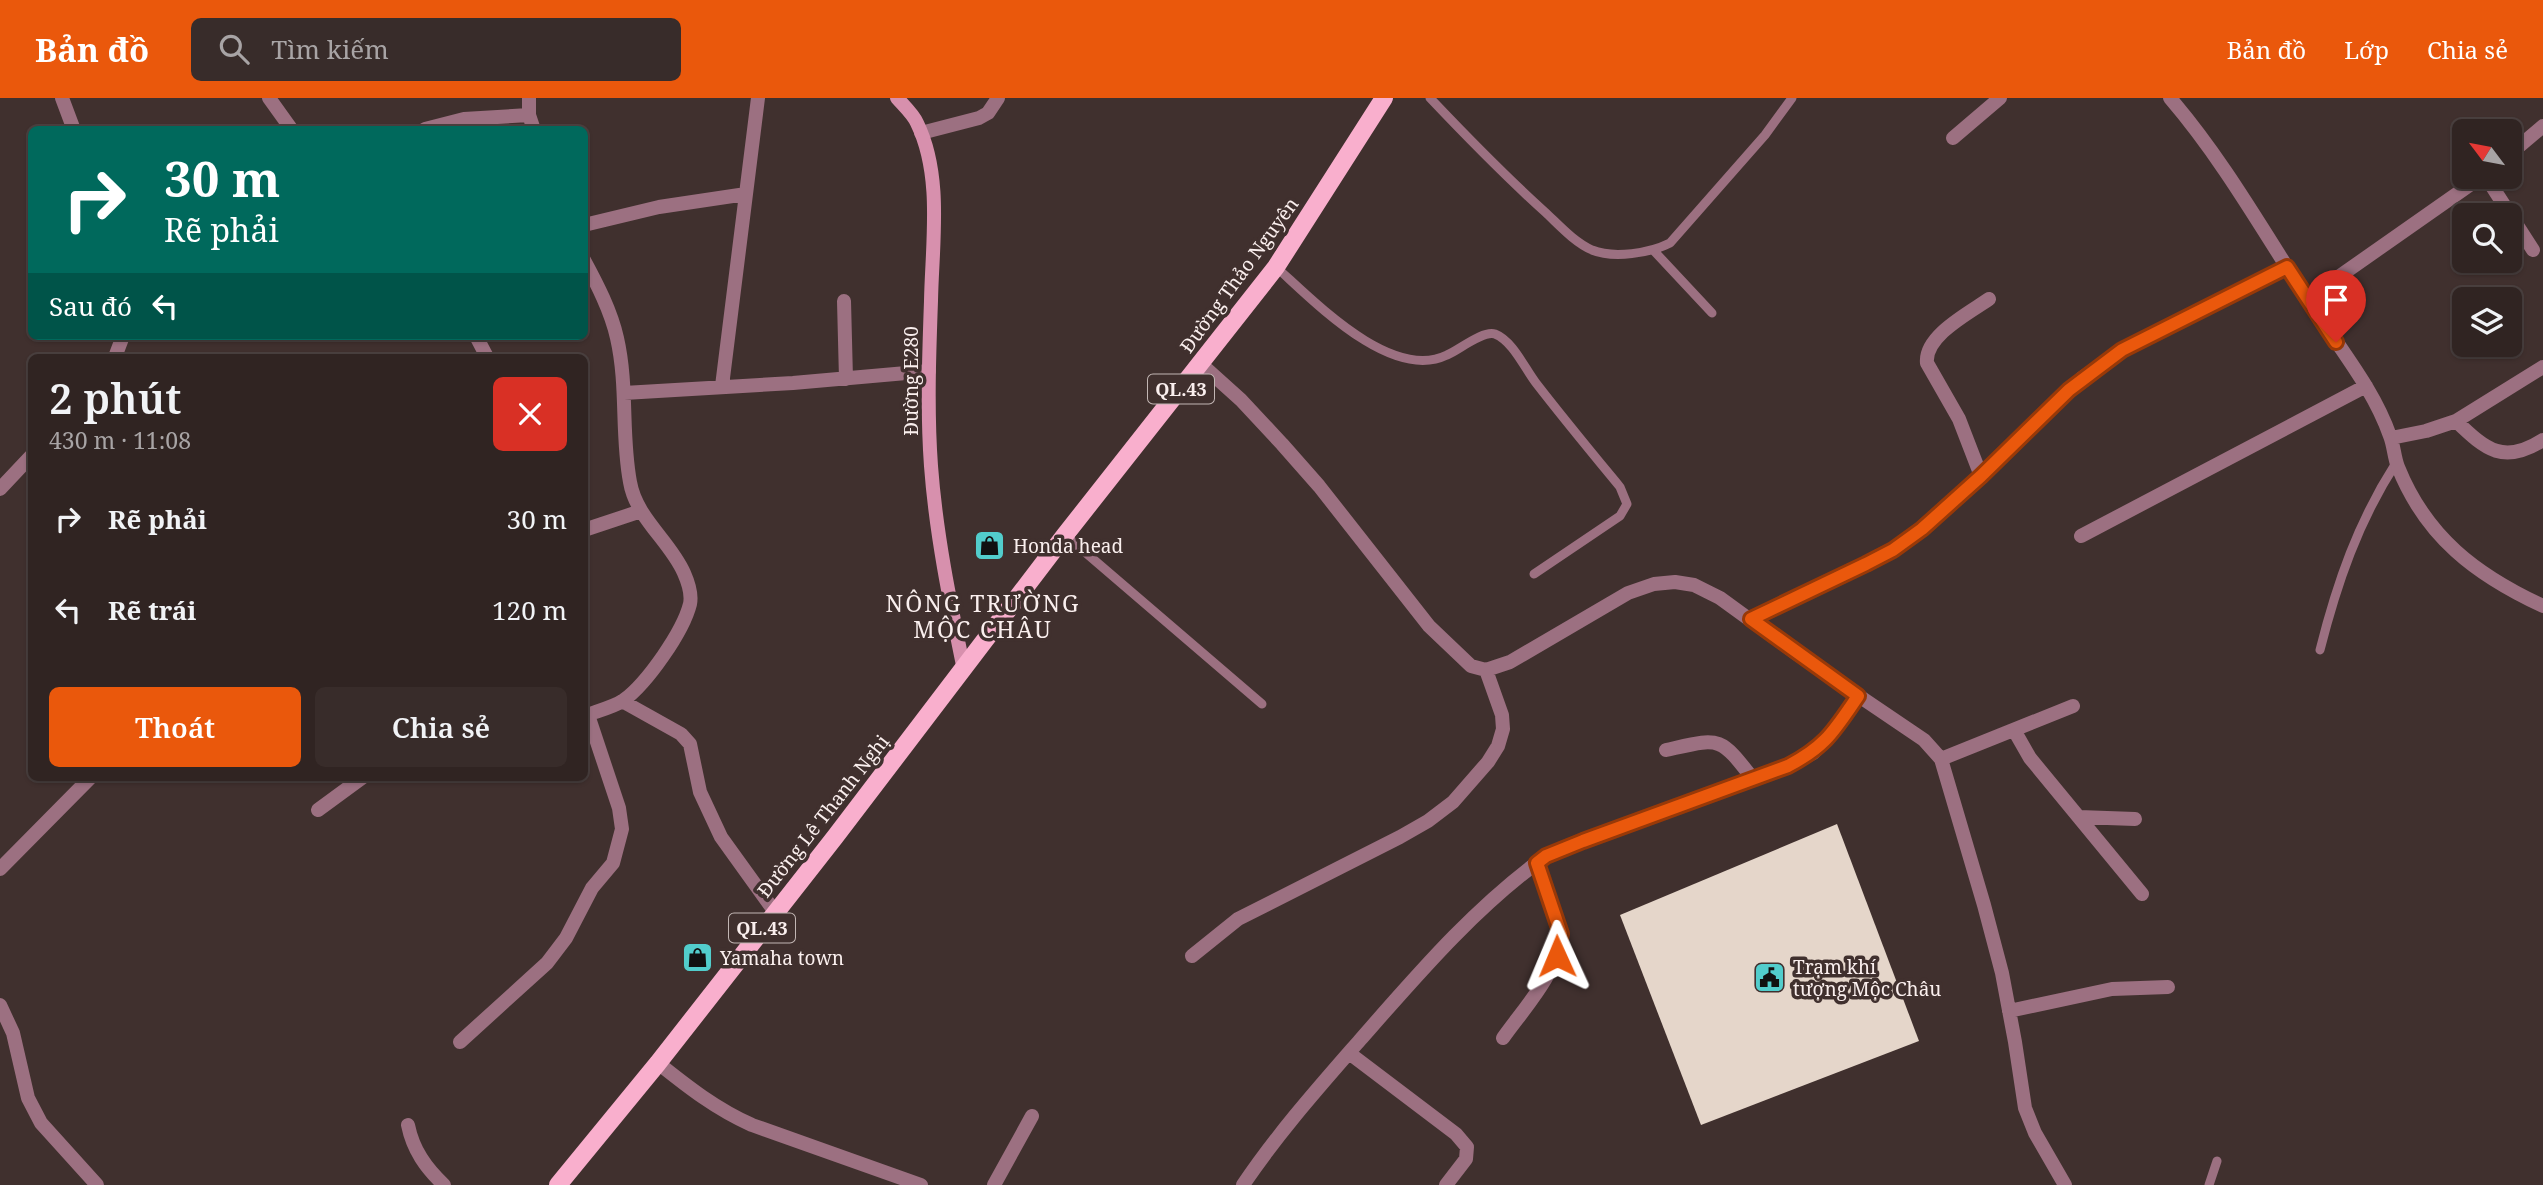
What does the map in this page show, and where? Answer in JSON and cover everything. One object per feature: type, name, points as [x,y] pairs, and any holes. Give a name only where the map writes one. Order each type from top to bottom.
[{"type":"main road","name":"Đường E280","points":[[897,98],[917,121],[927,152],[934,225],[929,371],[934,508],[964,670]]},
{"type":"main road","name":"Đường Thảo Nguyên","points":[[964,670],[1065,535],[1276,267],[1384,98]]},
{"type":"main road","name":"Đường Lê Thanh Nghị","points":[[558,1185],[658,1063],[964,670]]},
{"type":"street","points":[[62,98],[72,126]]},
{"type":"street","points":[[269,98],[289,126]]},
{"type":"street","points":[[436,126],[464,118],[531,122],[529,98]]},
{"type":"street","points":[[722,386],[758,98]]},
{"type":"street","points":[[921,133],[979,118],[988,113],[998,98]]},
{"type":"street","points":[[1953,138],[2000,98]]},
{"type":"street","points":[[2171,98],[2228,174],[2365,386],[2391,438],[2396,463],[2422,514],[2439,537],[2502,586],[2543,606]]},
{"type":"street","points":[[2522,144],[2543,127]]},
{"type":"street","points":[[2307,299],[2466,189]]},
{"type":"street","points":[[2491,189],[2533,250]]},
{"type":"street","points":[[588,224],[659,207],[746,194]]},
{"type":"street","points":[[1751,619],[1893,550],[1922,529],[2082,378],[2122,350],[2287,267]]},
{"type":"street","points":[[588,268],[617,337],[624,393],[630,486],[641,511],[683,569],[691,602],[679,629],[647,678],[622,701],[588,714]]},
{"type":"street","points":[[1981,476],[1959,419],[1927,363],[1926,354],[1940,335],[1989,299]]},
{"type":"street","points":[[844,301],[846,379]]},
{"type":"street","points":[[1201,363],[1241,400],[1310,475],[1429,626],[1471,666],[1486,670],[1510,662],[1628,593],[1654,584],[1675,582],[1694,585],[1720,597],[1924,740],[1941,760],[1984,905],[2009,1011],[2025,1108],[2035,1133],[2065,1185]]},
{"type":"street","points":[[2391,438],[2456,421],[2543,367]]},
{"type":"street","points":[[624,393],[929,371]]},
{"type":"street","points":[[2081,536],[2190,481],[2365,386]]},
{"type":"street","points":[[2456,421],[2478,442],[2508,454],[2526,451],[2543,440]]},
{"type":"street","points":[[0,489],[28,459]]},
{"type":"street","points":[[588,529],[641,511]]},
{"type":"street","points":[[1192,956],[1238,919],[1400,837],[1453,802],[1488,762],[1498,746],[1503,729],[1502,715],[1486,670]]},
{"type":"street","points":[[1243,1185],[1285,1128],[1448,943],[1492,899],[1537,863],[1546,856],[1583,841],[1788,766],[1813,753],[1829,737],[1858,696]]},
{"type":"street","points":[[622,701],[681,734],[690,744],[701,792],[716,828],[740,866],[775,912]]},
{"type":"street","points":[[1941,760],[2073,706]]},
{"type":"street","points":[[460,1042],[547,963],[572,928],[592,888],[613,863],[622,829],[619,808],[588,721]]},
{"type":"street","points":[[2014,730],[2031,758],[2142,894]]},
{"type":"street","points":[[1666,750],[1700,742],[1722,744],[1753,779]]},
{"type":"street","points":[[0,869],[87,781]]},
{"type":"street","points":[[318,810],[358,781]]},
{"type":"street","points":[[2079,817],[2135,818]]},
{"type":"street","points":[[1503,1038],[1548,972],[1560,945],[1561,934],[1537,863]]},
{"type":"street","points":[[2009,1011],[2112,989],[2168,987]]},
{"type":"street","points":[[0,1005],[13,1032],[20,1072],[34,1111],[41,1123],[95,1185]]},
{"type":"street","points":[[1349,1053],[1456,1134],[1467,1147],[1466,1159],[1446,1185]]},
{"type":"street","points":[[658,1063],[701,1097],[734,1117],[921,1185]]},
{"type":"street","points":[[994,1185],[1032,1116]]},
{"type":"street","points":[[408,1125],[417,1152],[427,1169],[444,1185]]},
{"type":"lane","points":[[1430,98],[1495,167],[1571,236],[1592,250],[1620,254],[1654,251],[1671,243],[1765,135],[1792,98]]},
{"type":"lane","points":[[1654,251],[1712,313]]},
{"type":"lane","points":[[1276,267],[1345,329],[1368,344],[1387,351],[1430,361],[1447,356],[1488,333],[1497,335],[1508,344],[1535,382],[1620,487],[1627,504],[1620,516],[1534,574]]},
{"type":"lane","points":[[2320,650],[2345,561],[2374,497],[2396,463]]},
{"type":"lane","points":[[1065,535],[1262,704]]},
{"type":"lane","points":[[2209,1185],[2217,1161]]},
{"type":"building","name":"Trạm khí tượng Mộc Châu","points":[[1837,824],[1919,1041],[1701,1125],[1620,915]]},
{"type":"place","name":"Honda head","points":[[990,546]]},
{"type":"place","name":"Yamaha town","points":[[697,958]]},
{"type":"place","name":"Trạm khí tượng Mộc Châu","points":[[1770,978]]},
{"type":"district","name":"NÔNG TRƯỜNG MỘC CHÂU","points":[[983,616]]},
{"type":"route","points":[[1557,956],[1561,934],[1537,863],[1546,856],[1583,841],[1788,766],[1813,753],[1829,737],[1858,696],[1751,619],[1893,550],[1922,529],[2082,378],[2122,350],[2287,267],[2336,342]]}]
